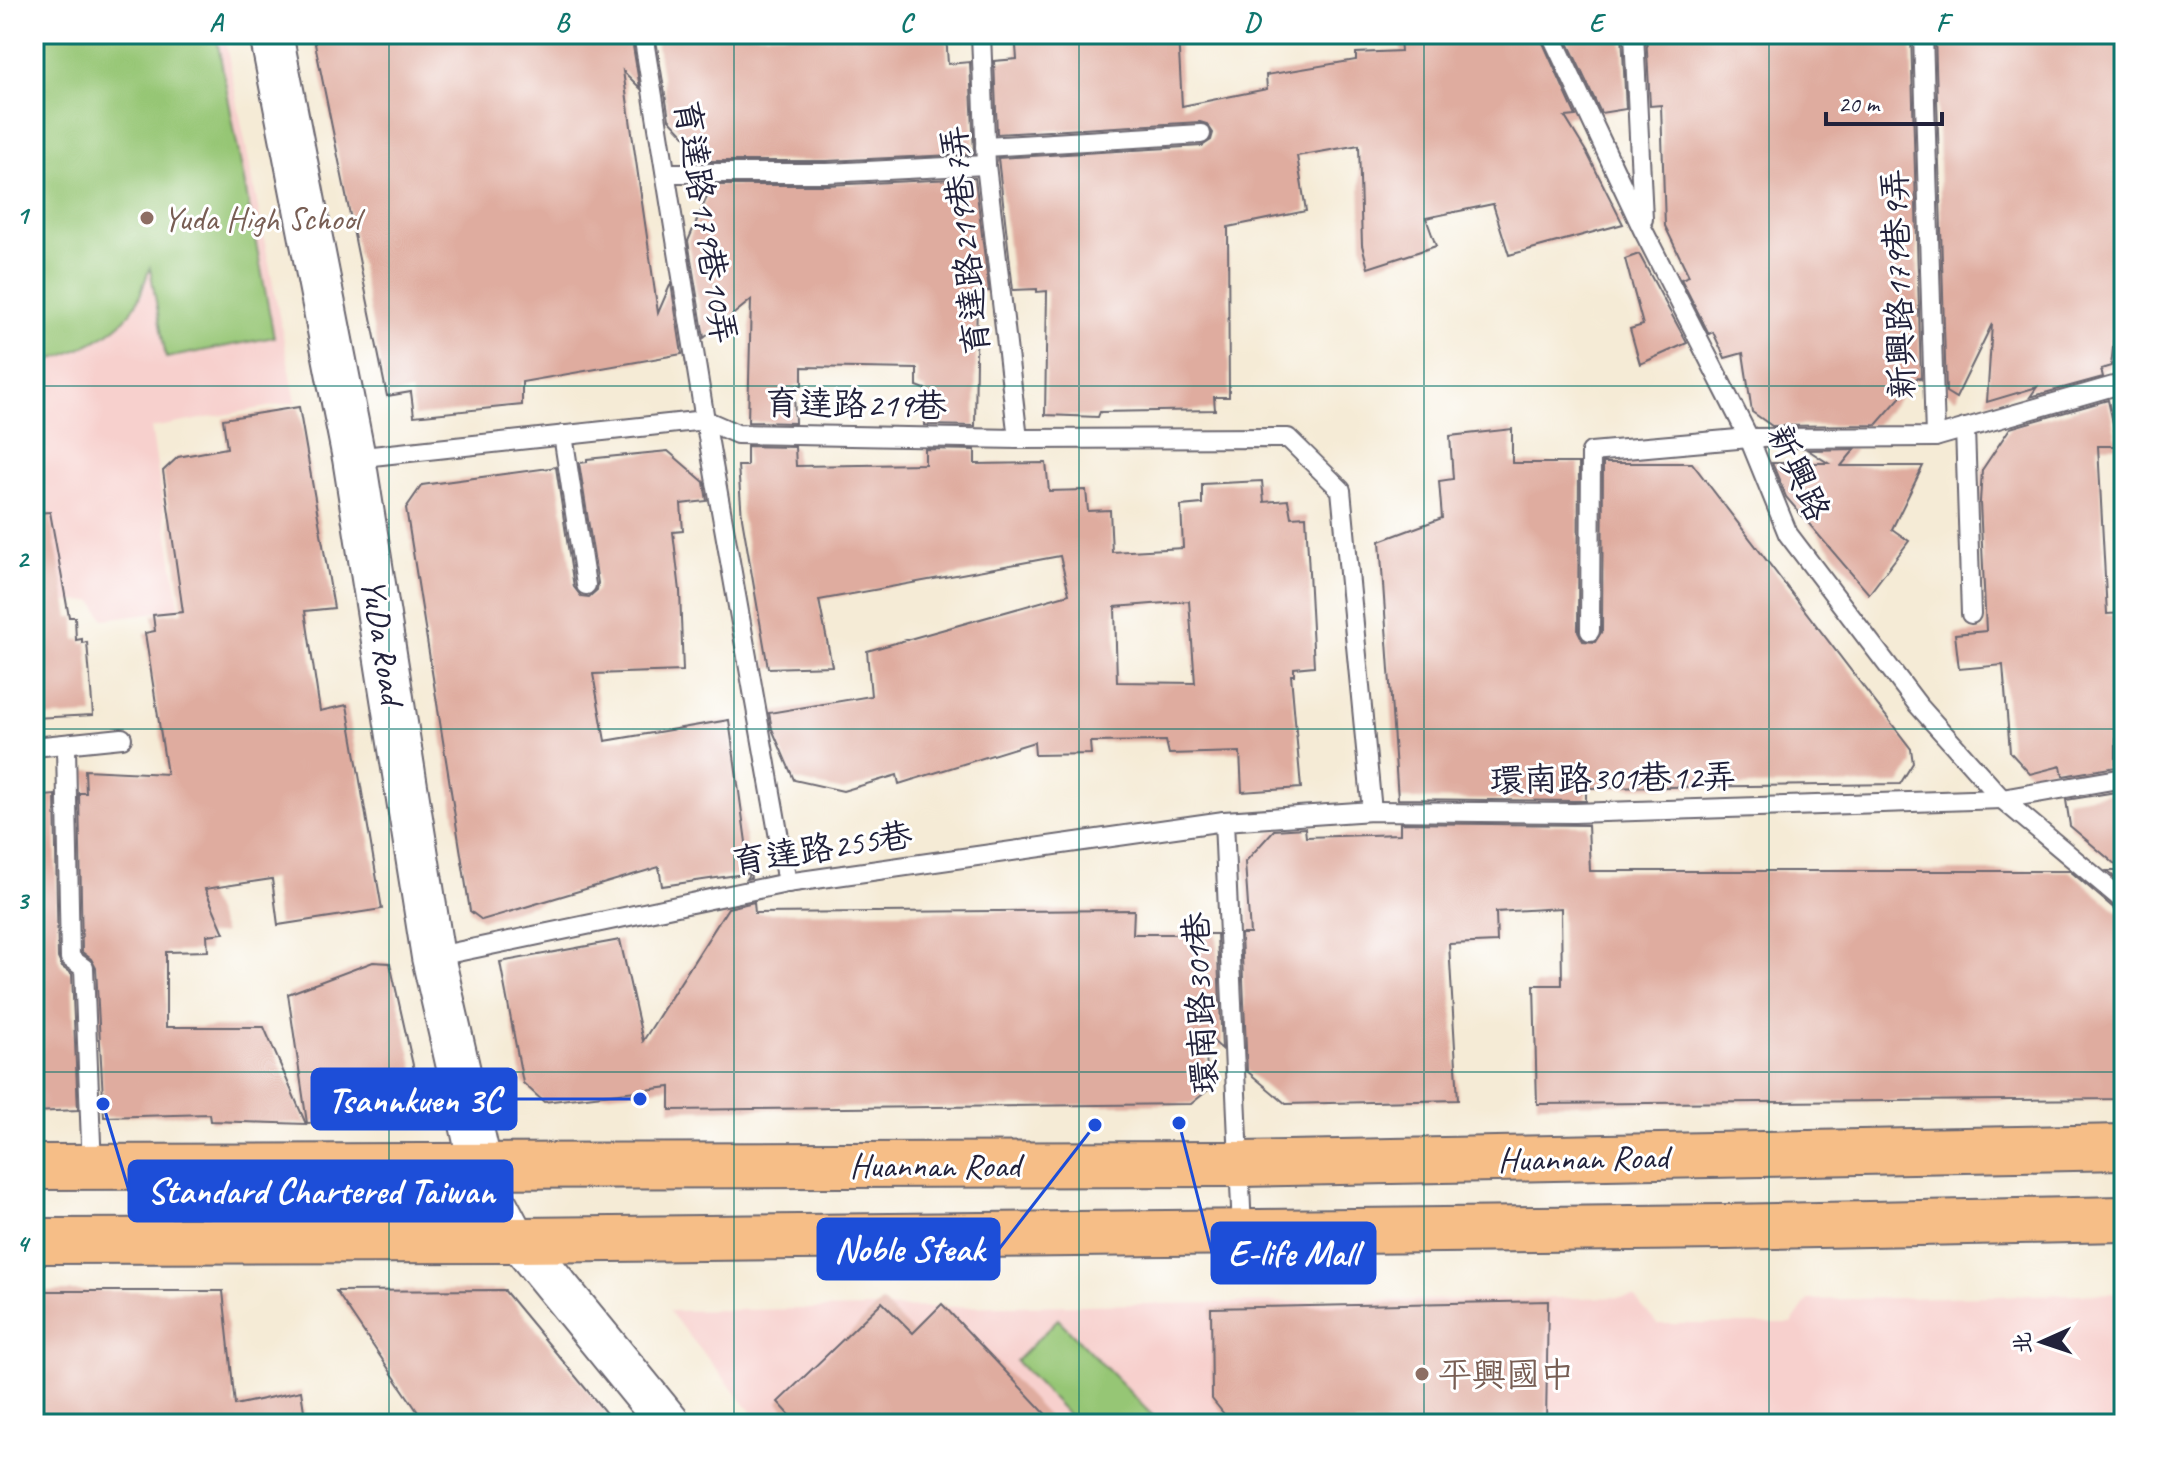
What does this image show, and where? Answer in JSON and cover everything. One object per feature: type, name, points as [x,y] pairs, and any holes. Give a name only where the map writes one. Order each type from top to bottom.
[{"type":"main road","name":"Huannan Road","points":[[34,1167],[1240,1164],[2124,1147]]},
{"type":"main road","points":[[1718,1156],[1724,1227]]},
{"type":"main road","name":"Huannan Road","points":[[34,1241],[519,1240],[1724,1227],[2124,1219]]},
{"type":"street","name":"YuDa Road","points":[[271,34],[354,458],[433,957],[481,1168],[519,1240]]},
{"type":"street","points":[[519,1240],[669,1424]]},
{"type":"lane","name":"育達路179巷10弄","points":[[643,34],[705,420],[787,883]]},
{"type":"lane","name":"育達路219巷7弄","points":[[981,34],[986,156],[1018,439]]},
{"type":"lane","name":"新興路","points":[[1551,34],[1643,230],[1749,438],[1788,534],[1918,705],[2002,799],[2124,901]]},
{"type":"lane","points":[[1634,34],[1643,230]]},
{"type":"lane","name":"新興路179巷9弄","points":[[1923,34],[1935,437]]},
{"type":"lane","points":[[666,173],[827,173],[1201,134]]},
{"type":"lane","points":[[1590,631],[1591,452],[1749,438],[1935,437],[2124,383]]},
{"type":"lane","name":"育達路219巷","points":[[354,458],[705,420],[737,434],[1018,439],[1288,438],[1341,490],[1372,811]]},
{"type":"lane","points":[[1965,428],[1971,614]]},
{"type":"lane","points":[[563,435],[586,585]]},
{"type":"lane","points":[[34,747],[122,738]]},
{"type":"lane","points":[[66,746],[70,958],[84,968],[92,1167]]},
{"type":"lane","name":"環南路301巷12弄","points":[[1224,821],[1372,811],[1574,813],[2002,799],[2124,778]]},
{"type":"lane","name":"育達路255巷","points":[[433,957],[787,883],[1224,821]]},
{"type":"lane","name":"環南路301巷","points":[[1224,821],[1242,1230]]},
{"type":"shaded area","name":"Yuda High School","points":[[34,34],[224,34],[296,402],[151,428],[180,609],[104,619],[93,601],[34,603]]},
{"type":"shaded area","name":"平興國中","points":[[2124,1293],[2124,1424],[761,1424],[669,1311],[1634,1297],[1657,1324],[1791,1324],[1808,1300]]},
{"type":"green space","points":[[34,34],[216,34],[274,337],[166,358],[150,268],[136,304],[118,326],[76,350],[34,365]]},
{"type":"green space","points":[[1058,1319],[1161,1424],[1077,1424],[1016,1361]]},
{"type":"building","points":[[313,34],[631,34],[640,88],[623,71],[658,313],[671,283],[682,354],[522,382],[522,405],[414,416],[411,392],[387,396]]},
{"type":"building","points":[[655,34],[946,34],[948,64],[970,62],[974,154],[827,161],[708,161],[669,119]]},
{"type":"building","points":[[1015,34],[1178,34],[1182,106],[1267,89],[1266,75],[1356,60],[1356,53],[1401,51],[1400,40],[1436,34],[1539,34],[1576,116],[1565,117],[1623,224],[1509,255],[1493,204],[1426,218],[1436,246],[1368,268],[1362,245],[1359,145],[1297,156],[1306,211],[1228,227],[1229,397],[1214,397],[1215,410],[1100,412],[1098,417],[1045,415],[1047,291],[1013,290],[998,158],[1202,146],[1211,140],[1213,133],[1207,124],[1200,122],[997,134],[994,61],[1017,59]]},
{"type":"building","points":[[1564,34],[1622,34],[1626,109],[1601,113]]},
{"type":"building","points":[[1646,34],[1911,34],[1921,379],[1918,377],[1876,425],[1772,426],[1752,412],[1743,353],[1725,358],[1713,332],[1709,334],[1681,279],[1689,276],[1665,226],[1661,105],[1650,106]]},
{"type":"building","points":[[1935,34],[2124,34],[2124,283],[2120,283],[2111,366],[2101,369],[2103,377],[2030,397],[2037,387],[1987,402],[1992,324],[1956,398],[1946,392]]},
{"type":"building","points":[[975,178],[989,291],[977,292],[975,426],[925,425],[925,389],[917,386],[917,369],[802,367],[802,385],[794,386],[795,423],[748,422],[751,300],[704,338],[688,241],[712,185],[827,185]]},
{"type":"building","points":[[1639,254],[1687,343],[1640,364],[1630,329],[1643,325],[1625,259]]},
{"type":"building","points":[[2108,400],[2118,446],[2098,446],[2107,614],[2124,613],[2124,738],[2116,739],[2116,767],[2063,776],[2061,766],[2030,774],[2010,752],[2003,665],[1959,669],[1955,634],[1986,631],[1980,502],[1982,470],[2010,428]]},
{"type":"building","points":[[299,407],[334,608],[305,611],[320,711],[347,705],[382,909],[278,925],[272,879],[205,889],[224,933],[207,935],[208,951],[166,952],[166,1027],[264,1027],[306,1124],[210,1121],[209,1114],[104,1117],[96,968],[82,952],[79,793],[86,793],[85,770],[167,774],[145,633],[155,631],[153,615],[183,612],[163,471],[178,457],[227,448],[223,419]]},
{"type":"building","points":[[1512,429],[1512,463],[1579,463],[1578,631],[1583,641],[1595,642],[1602,631],[1603,463],[1692,463],[1911,749],[1913,763],[1900,784],[1586,788],[1586,801],[1398,799],[1380,541],[1442,518],[1439,481],[1453,479],[1450,436]]},
{"type":"building","points":[[747,446],[795,447],[796,466],[925,464],[925,449],[975,450],[975,464],[1046,463],[1049,491],[1086,490],[1088,511],[1110,510],[1112,552],[1183,548],[1181,506],[1202,504],[1202,484],[1262,481],[1264,502],[1288,500],[1291,517],[1306,516],[1314,666],[1294,668],[1294,675],[1291,675],[1301,788],[1242,792],[1240,752],[1169,754],[1166,741],[1090,742],[1091,754],[1035,755],[1034,742],[899,784],[897,775],[843,791],[794,780],[772,729],[769,713],[871,696],[867,651],[1069,594],[1060,556],[819,600],[832,666],[768,668],[742,518],[738,466],[747,466]],"holes":[[[1189,601],[1195,683],[1117,682],[1115,607]]]},
{"type":"building","points":[[1855,449],[1841,466],[1923,466],[1892,529],[1909,541],[1869,594],[1786,497],[1772,463],[1828,463],[1808,450]]},
{"type":"building","points":[[668,451],[704,482],[707,501],[681,504],[683,531],[673,532],[680,591],[683,671],[593,674],[605,741],[729,720],[751,878],[746,879],[750,873],[662,886],[659,867],[482,920],[470,911],[406,508],[422,485],[556,467],[574,587],[581,596],[589,597],[597,590],[598,583],[579,463],[587,462],[587,459]]},
{"type":"building","points":[[50,512],[69,617],[75,617],[76,640],[87,642],[93,715],[34,718],[34,513]]},
{"type":"building","points":[[2116,792],[2116,804],[2124,803],[2124,885],[2107,871],[2123,871],[2070,826],[2066,800]]},
{"type":"building","points":[[55,795],[58,958],[62,967],[72,974],[78,1110],[34,1112],[34,797]]},
{"type":"building","points":[[1400,823],[1588,825],[1590,871],[2070,871],[2116,910],[2124,913],[2124,1099],[1537,1104],[1534,985],[1562,985],[1561,908],[1496,912],[1497,942],[1449,944],[1458,1100],[1286,1104],[1247,1071],[1241,934],[1250,934],[1245,862],[1274,830],[1305,828],[1306,837],[1400,834]]},
{"type":"building","points":[[754,902],[755,913],[1134,910],[1133,934],[1217,934],[1222,1049],[1205,1034],[1208,1090],[1191,1104],[670,1110],[670,1087],[544,1102],[523,1083],[500,962],[620,940],[643,1041],[728,908]]},
{"type":"building","points":[[373,962],[390,963],[417,1083],[400,1101],[345,1121],[307,1123],[288,994]]},
{"type":"building","points":[[504,1290],[615,1424],[426,1424],[336,1291]]},
{"type":"building","points":[[34,1291],[223,1291],[235,1405],[301,1391],[306,1424],[34,1424]]},
{"type":"building","points":[[1548,1301],[1546,1424],[1232,1424],[1212,1399],[1211,1308]]},
{"type":"building","points":[[882,1302],[913,1333],[942,1304],[1055,1424],[798,1424],[778,1402]]},
{"type":"place","name":"Yuda High School","points":[[147,218]]},
{"type":"place","name":"Tsannkuen 3C","points":[[640,1099]]},
{"type":"place","name":"Standard Chartered Taiwan","points":[[103,1104]]},
{"type":"place","name":"E-life Mall","points":[[1179,1123]]},
{"type":"place","name":"Noble Steak","points":[[1095,1125]]},
{"type":"place","name":"平興國中","points":[[1422,1374]]}]
